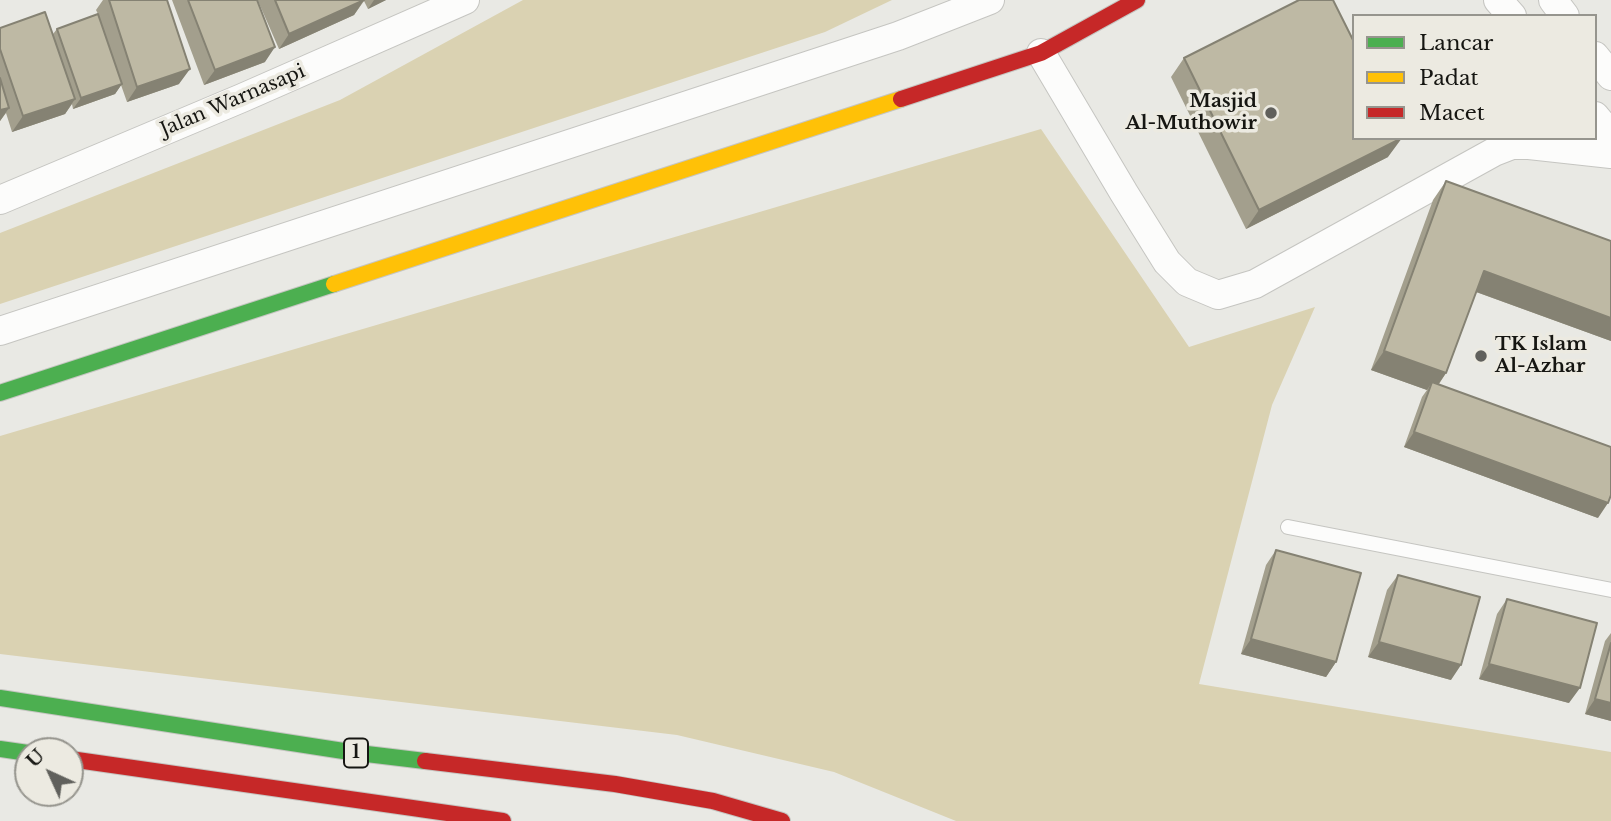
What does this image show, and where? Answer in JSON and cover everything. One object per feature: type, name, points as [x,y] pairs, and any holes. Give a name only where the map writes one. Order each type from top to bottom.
[{"type":"main road","points":[[0,393],[1041,53],[1137,0]]},
{"type":"main road","name":"1","points":[[0,698],[350,752],[615,784],[713,801],[782,821]]},
{"type":"main road","points":[[84,761],[503,821]]},
{"type":"street","name":"Jalan Warnasapi","points":[[0,200],[465,0]]},
{"type":"street","points":[[0,331],[898,36],[990,0]]},
{"type":"street","points":[[1498,0],[1509,14]]},
{"type":"street","points":[[1041,53],[1167,261],[1187,282],[1218,295],[1255,284],[1493,152],[1512,145],[1611,153]]},
{"type":"street","points":[[1597,58],[1611,76]]},
{"type":"street","points":[[1597,118],[1611,135]]},
{"type":"lane","points":[[1289,527],[1611,590]]},
{"type":"shaded area","points":[[523,0],[892,0],[825,32],[0,304],[0,233],[340,100]]},
{"type":"shaded area","points":[[1041,129],[1189,347],[1315,307],[1272,405],[1199,684],[1611,752],[1611,821],[956,821],[834,772],[677,735],[0,654],[0,436]]},
{"type":"building","points":[[109,0],[167,0],[190,69],[137,87]]},
{"type":"building","points":[[188,0],[257,0],[275,47],[215,70]]},
{"type":"building","points":[[275,0],[364,0],[289,34]]},
{"type":"building","name":"Masjid Al-Muthowir","points":[[1299,0],[1333,0],[1352,38],[1352,140],[1398,140],[1259,210],[1184,58]]},
{"type":"building","points":[[45,12],[75,99],[23,116],[0,49],[0,28]]},
{"type":"building","points":[[98,14],[122,84],[81,98],[57,29]]},
{"type":"building","points":[[0,78],[9,108],[0,110]]},
{"type":"building","points":[[1446,181],[1611,241],[1611,318],[1484,271],[1446,373],[1384,351]]},
{"type":"building","points":[[1432,382],[1611,447],[1611,495],[1608,503],[1414,432]]},
{"type":"building","points":[[1276,550],[1361,573],[1336,662],[1251,639]]},
{"type":"building","points":[[1398,575],[1480,597],[1461,665],[1379,642]]},
{"type":"building","points":[[1507,599],[1597,623],[1580,688],[1489,664]]},
{"type":"building","points":[[1611,643],[1611,703],[1595,699]]},
{"type":"traffic: fast","points":[[0,393],[334,284]]},
{"type":"traffic: fast","points":[[0,698],[425,761]]},
{"type":"traffic: fast","points":[[0,749],[14,751]]},
{"type":"traffic: slow","points":[[334,284],[901,99]]},
{"type":"traffic: jam","points":[[901,99],[1041,53],[1137,0]]},
{"type":"traffic: jam","points":[[84,761],[503,821]]},
{"type":"traffic: jam","points":[[425,761],[615,784],[713,801],[782,821]]},
{"type":"place","name":"Masjid Al-Muthowir","points":[[1271,113]]},
{"type":"place","name":"TK Islam Al-Azhar","points":[[1481,356]]}]
